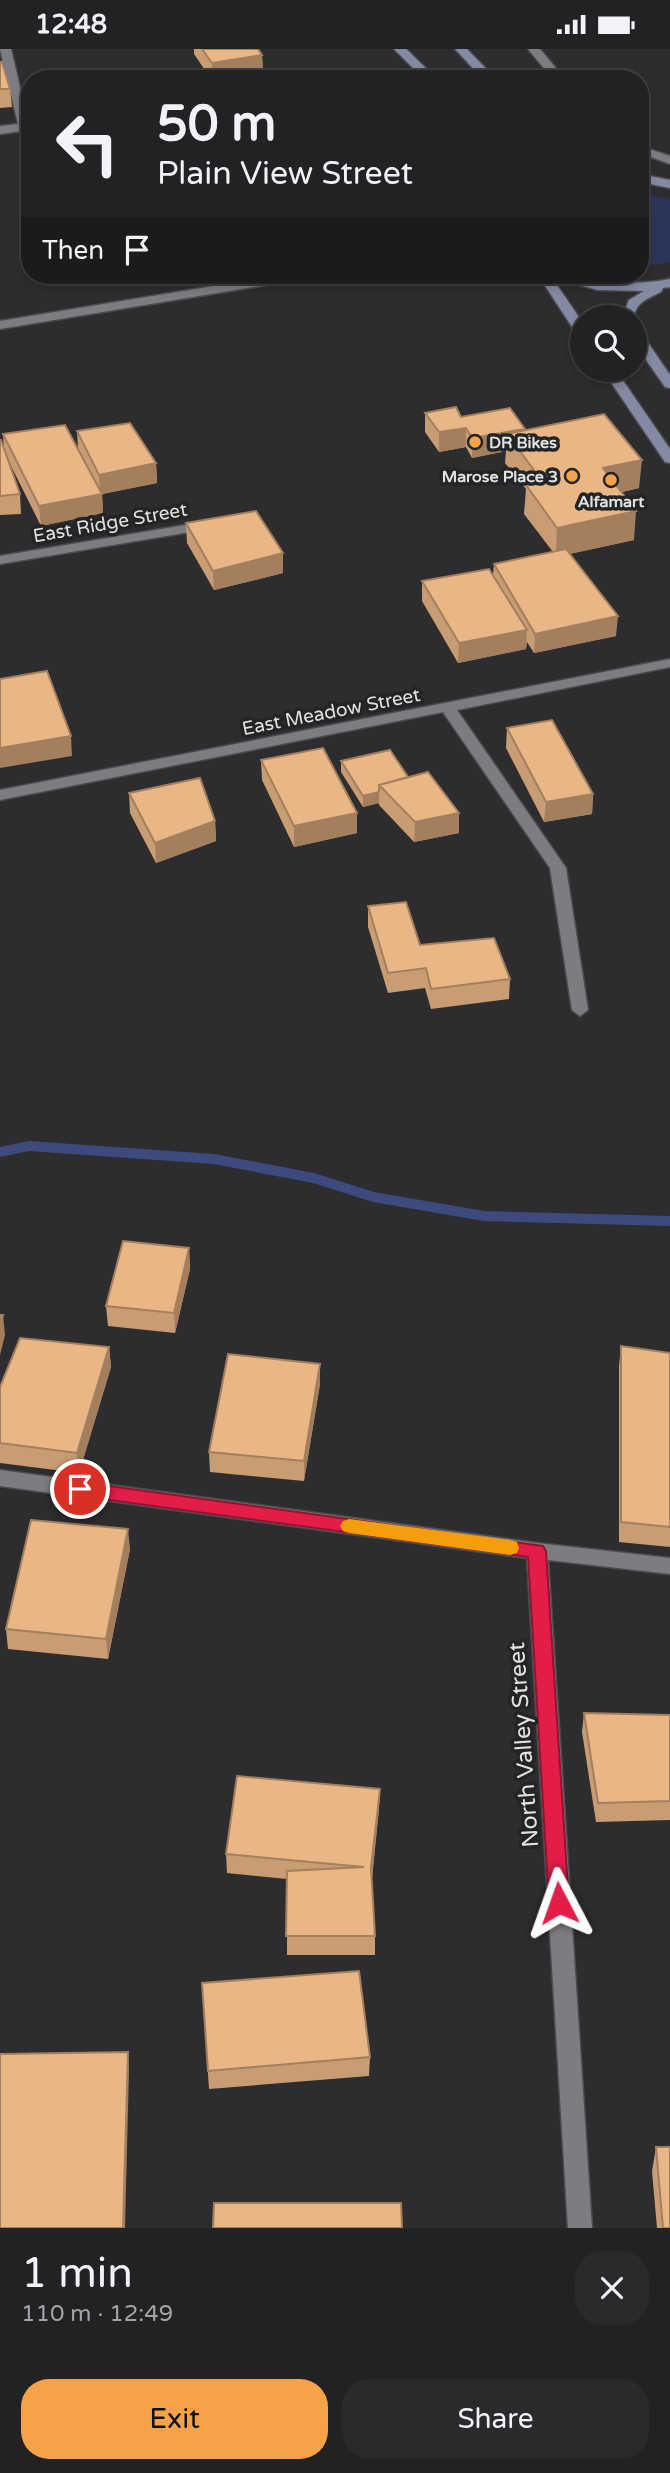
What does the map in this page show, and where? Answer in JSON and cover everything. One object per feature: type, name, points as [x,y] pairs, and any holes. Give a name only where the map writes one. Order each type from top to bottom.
[{"type":"main road","points":[[400,49],[422,70]]},
{"type":"main road","points":[[461,49],[481,70]]},
{"type":"main road","points":[[649,180],[670,184]]},
{"type":"main road","points":[[550,284],[570,314]]},
{"type":"main road","points":[[592,284],[612,287],[669,284]]},
{"type":"main road","points":[[632,305],[669,284]]},
{"type":"main road","points":[[647,351],[670,384]]},
{"type":"main road","points":[[617,382],[670,459]]},
{"type":"street","points":[[5,49],[21,105]]},
{"type":"street","points":[[534,49],[552,70]]},
{"type":"street","points":[[0,131],[21,127]]},
{"type":"street","points":[[649,152],[670,160]]},
{"type":"street","points":[[0,324],[247,284]]},
{"type":"street","name":"East Ridge Street","points":[[0,560],[226,522]]},
{"type":"street","name":"East Meadow Street","points":[[0,795],[670,663]]},
{"type":"street","points":[[448,708],[558,868],[580,1010]]},
{"type":"street","points":[[0,1478],[537,1551],[670,1566]]},
{"type":"street","name":"North Valley Street","points":[[537,1551],[580,2228]]},
{"type":"shaded area","points":[[649,194],[670,200],[670,262],[649,266]]},
{"type":"building","points":[[202,49],[258,49],[262,55],[212,63]]},
{"type":"building","points":[[2,62],[10,89],[0,89]]},
{"type":"building","points":[[456,407],[461,417],[510,408],[525,429],[472,438],[466,428],[439,432],[425,413]]},
{"type":"building","points":[[604,414],[642,460],[603,468],[636,511],[557,528],[526,485],[543,482],[507,434]]},
{"type":"building","points":[[130,423],[156,463],[99,475],[77,431]]},
{"type":"building","points":[[65,425],[102,494],[39,506],[3,434]]},
{"type":"building","points":[[1,440],[20,494],[0,496]]},
{"type":"building","points":[[256,511],[283,553],[213,571],[186,523]]},
{"type":"building","points":[[566,549],[618,616],[535,634],[494,564]]},
{"type":"building","points":[[489,569],[527,630],[459,643],[422,581]]},
{"type":"building","points":[[47,671],[71,736],[0,748],[0,679]]},
{"type":"building","points":[[552,720],[593,794],[546,802],[507,728]]},
{"type":"building","points":[[323,748],[357,813],[294,826],[261,760]]},
{"type":"building","points":[[390,750],[408,777],[379,785],[379,792],[363,796],[341,761]]},
{"type":"building","points":[[428,772],[459,813],[415,822],[379,785]]},
{"type":"building","points":[[200,778],[215,821],[155,843],[129,793]]},
{"type":"building","points":[[406,902],[420,945],[494,938],[510,979],[431,989],[426,968],[388,973],[368,906]]},
{"type":"building","points":[[123,1241],[189,1248],[174,1313],[106,1306]]},
{"type":"building","points":[[20,1338],[109,1347],[77,1453],[0,1443],[0,1387]]},
{"type":"building","points":[[621,1346],[670,1353],[670,1527],[621,1522]]},
{"type":"building","points":[[228,1354],[320,1364],[304,1461],[209,1452]]},
{"type":"building","points":[[31,1520],[128,1529],[106,1639],[6,1629]]},
{"type":"building","points":[[584,1713],[670,1715],[670,1801],[598,1803]]},
{"type":"building","points":[[237,1776],[380,1789],[371,1868],[375,1936],[286,1936],[287,1871],[364,1867],[226,1854]]},
{"type":"building","points":[[359,1971],[370,2057],[208,2071],[202,1983]]},
{"type":"building","points":[[128,2052],[123,2228],[0,2228],[0,2054]]},
{"type":"building","points":[[656,2147],[670,2147],[670,2228],[663,2228]]},
{"type":"building","points":[[214,2203],[401,2203],[402,2228],[213,2228]]},
{"type":"waterway","points":[[0,1152],[29,1146],[214,1159],[314,1178],[373,1197],[484,1216],[670,1221]]},
{"type":"slow traffic","points":[[349,1526],[510,1548]]},
{"type":"place","name":"DR Bikes","points":[[475,442]]},
{"type":"place","name":"Marose Place 3","points":[[572,476]]},
{"type":"place","name":"Alfamart","points":[[611,480]]},
{"type":"route","points":[[80,1489],[537,1551],[559,1903]]}]
